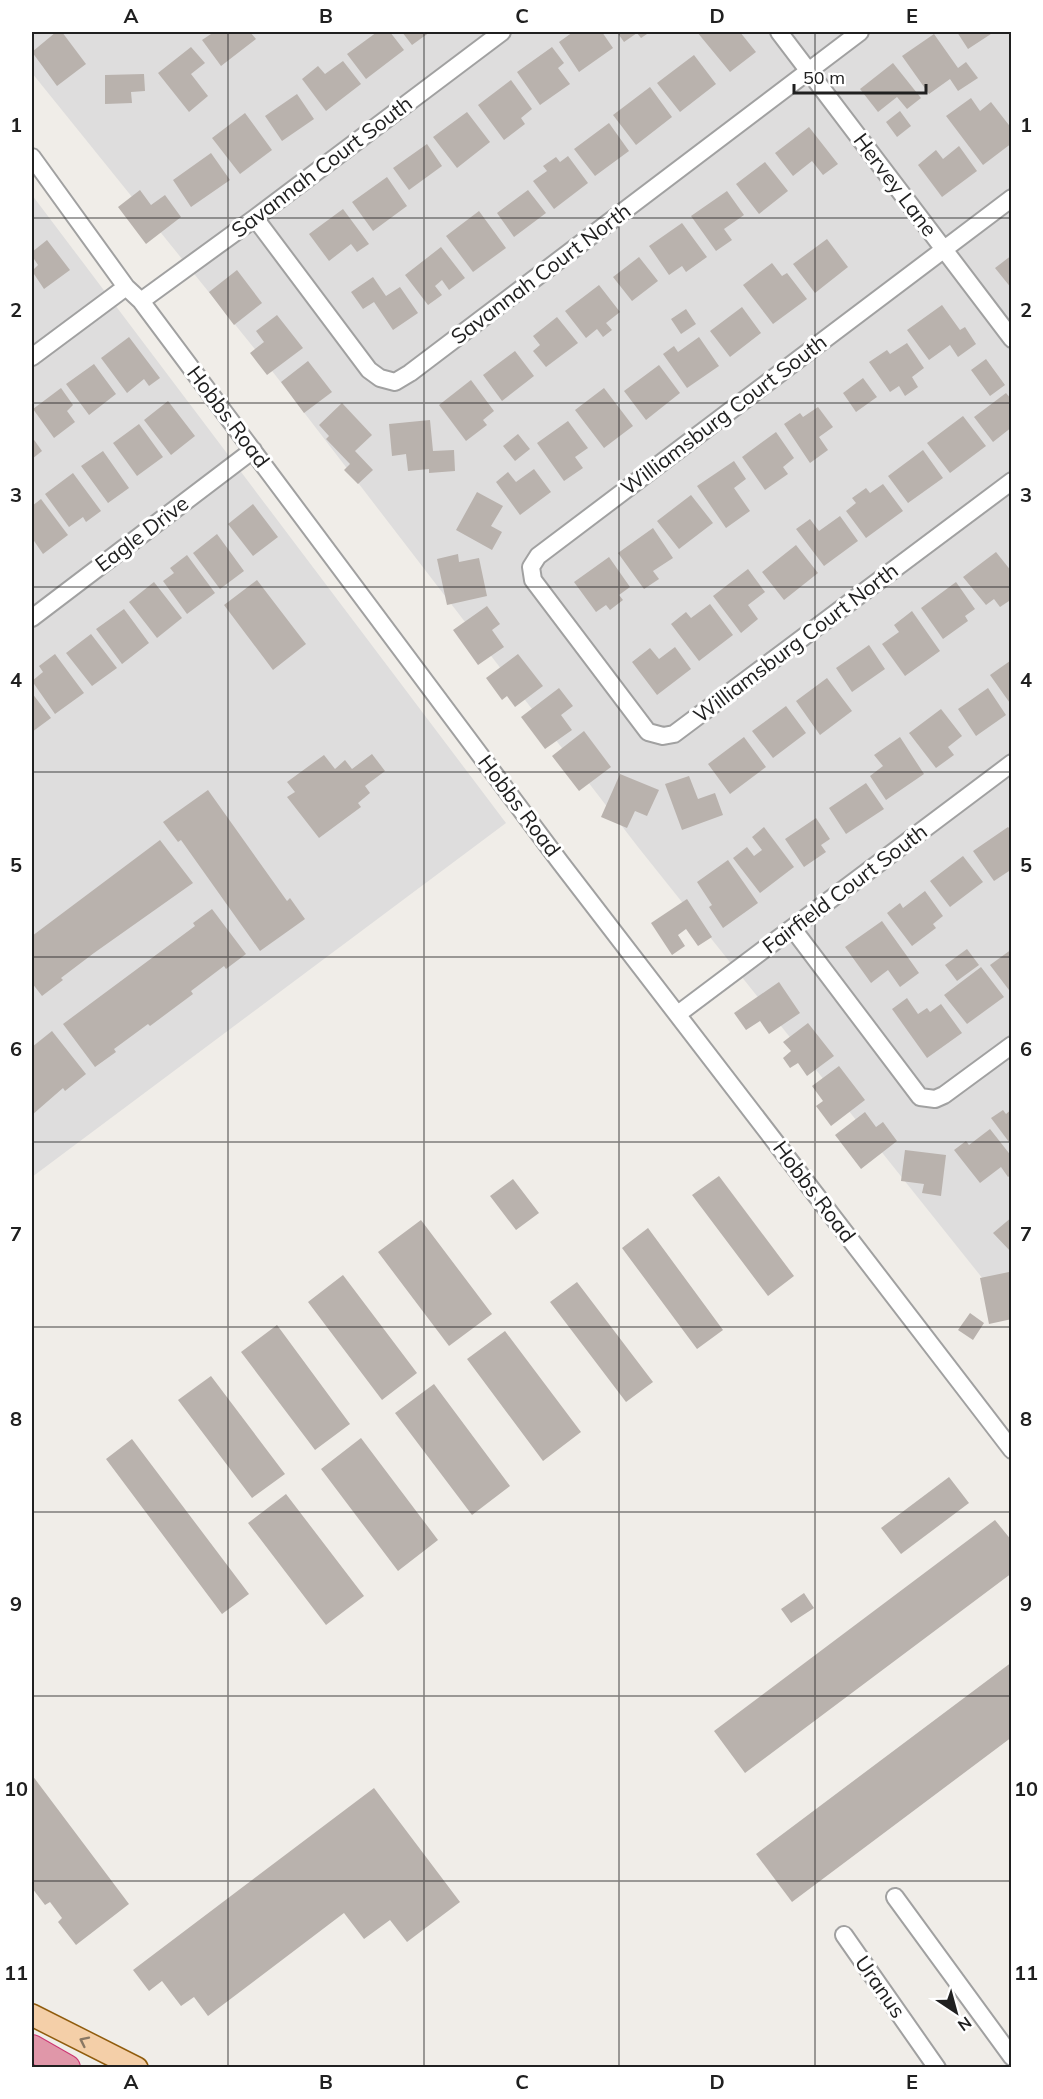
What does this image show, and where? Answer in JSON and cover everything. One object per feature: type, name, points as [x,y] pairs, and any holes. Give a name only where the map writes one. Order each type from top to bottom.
[{"type":"highway","points":[[32,2048],[67,2067]]},
{"type":"main road","points":[[32,2015],[137,2067]]},
{"type":"street","name":"Savannah Court South","points":[[141,301],[502,32]]},
{"type":"street","name":"Hervey Lane","points":[[779,32],[1011,339]]},
{"type":"street","name":"Savannah Court North","points":[[255,218],[369,370],[380,378],[395,382],[410,373],[860,32]]},
{"type":"street","name":"Hobbs Road","points":[[32,157],[126,287],[141,301],[560,862],[1011,1450]]},
{"type":"street","name":"Williamsburg Court South","points":[[592,660],[532,580],[531,567],[538,556],[1011,198]]},
{"type":"street","points":[[32,357],[126,287]]},
{"type":"street","name":"Eagle Drive","points":[[32,618],[253,450]]},
{"type":"street","name":"Williamsburg Court North","points":[[592,660],[648,732],[663,736],[674,734],[1011,480]]},
{"type":"street","name":"Fairfield Court South","points":[[678,1014],[1011,763]]},
{"type":"street","points":[[793,929],[920,1097],[935,1099],[944,1095],[1011,1045]]},
{"type":"street","points":[[895,1897],[1011,2057]]},
{"type":"street","name":"Uranus","points":[[844,1935],[937,2067]]},
{"type":"shaded area","points":[[32,32],[1011,32],[1011,1314],[638,847],[266,363],[32,73]]},
{"type":"shaded area","points":[[32,195],[506,823],[32,1177]]},
{"type":"building","points":[[56,32],[62,32],[86,64],[57,86],[32,52]]},
{"type":"building","points":[[214,32],[250,32],[256,39],[221,66],[202,40]]},
{"type":"building","points":[[377,32],[390,32],[404,50],[366,79],[347,54]]},
{"type":"building","points":[[402,32],[430,32],[412,45]]},
{"type":"building","points":[[573,32],[602,32],[613,48],[579,72],[559,42]]},
{"type":"building","points":[[617,32],[650,32],[641,38],[637,33],[624,42]]},
{"type":"building","points":[[697,32],[740,32],[756,52],[730,72]]},
{"type":"building","points":[[957,32],[994,32],[968,49]]},
{"type":"building","points":[[934,34],[958,68],[966,62],[978,78],[958,91],[950,79],[929,94],[902,56]]},
{"type":"building","points":[[191,47],[205,63],[191,74],[208,96],[189,112],[158,73]]},
{"type":"building","points":[[552,47],[564,63],[558,68],[570,84],[540,105],[517,72]]},
{"type":"building","points":[[694,55],[716,84],[680,112],[657,83]]},
{"type":"building","points":[[343,61],[361,84],[326,111],[302,79],[318,66],[325,74]]},
{"type":"building","points":[[893,63],[921,98],[907,109],[897,97],[878,112],[860,89]]},
{"type":"building","points":[[144,74],[145,91],[131,92],[132,103],[105,104],[105,75]]},
{"type":"building","points":[[511,80],[532,109],[521,118],[525,124],[504,140],[478,105]]},
{"type":"building","points":[[650,87],[672,117],[636,145],[613,115]]},
{"type":"building","points":[[297,94],[314,119],[282,141],[265,116]]},
{"type":"building","points":[[971,98],[980,111],[991,102],[1012,129],[1012,143],[983,165],[946,116]]},
{"type":"building","points":[[900,111],[911,126],[897,137],[886,122]]},
{"type":"building","points":[[467,112],[490,142],[457,168],[433,137]]},
{"type":"building","points":[[245,113],[272,150],[240,174],[212,138]]},
{"type":"building","points":[[609,123],[629,151],[595,176],[574,149]]},
{"type":"building","points":[[809,127],[838,164],[823,175],[812,161],[793,176],[775,153]]},
{"type":"building","points":[[427,144],[442,166],[409,190],[393,168]]},
{"type":"building","points":[[959,146],[977,171],[942,197],[918,165],[936,150],[943,159]]},
{"type":"building","points":[[211,153],[230,180],[191,207],[173,180]]},
{"type":"building","points":[[568,156],[588,183],[554,209],[533,181],[547,171],[543,166],[556,157],[560,162]]},
{"type":"building","points":[[765,162],[788,191],[759,214],[736,184]]},
{"type":"building","points":[[387,177],[407,206],[373,231],[352,202]]},
{"type":"building","points":[[140,190],[151,205],[165,195],[181,217],[146,244],[118,207]]},
{"type":"building","points":[[528,190],[546,213],[514,237],[497,213]]},
{"type":"building","points":[[727,191],[744,215],[724,229],[732,240],[716,251],[691,216]]},
{"type":"building","points":[[343,209],[369,244],[357,252],[351,244],[329,261],[309,234]]},
{"type":"building","points":[[479,211],[506,248],[473,272],[446,236]]},
{"type":"building","points":[[682,223],[707,257],[686,272],[682,266],[669,275],[649,246]]},
{"type":"building","points":[[827,239],[848,267],[815,293],[793,264]]},
{"type":"building","points":[[47,240],[70,270],[44,289],[32,271],[38,265],[32,252]]},
{"type":"building","points":[[441,247],[465,278],[449,290],[442,280],[435,286],[442,295],[428,305],[405,275]]},
{"type":"building","points":[[1012,255],[1012,289],[995,268]]},
{"type":"building","points":[[639,257],[658,281],[632,301],[613,277]]},
{"type":"building","points":[[772,263],[782,276],[787,273],[807,299],[773,324],[743,285]]},
{"type":"building","points":[[237,270],[262,303],[234,325],[209,292]]},
{"type":"building","points":[[373,277],[386,296],[400,287],[418,313],[393,330],[374,302],[363,309],[351,292]]},
{"type":"building","points":[[599,285],[620,312],[606,323],[612,330],[603,337],[597,329],[586,338],[565,311]]},
{"type":"building","points":[[942,305],[960,330],[965,327],[976,344],[958,357],[950,345],[929,360],[907,330]]},
{"type":"building","points":[[742,307],[761,333],[730,357],[710,331]]},
{"type":"building","points":[[686,309],[696,324],[681,334],[671,319]]},
{"type":"building","points":[[277,315],[303,348],[267,375],[250,353],[264,342],[256,331]]},
{"type":"building","points":[[557,317],[578,343],[546,367],[533,351],[540,345],[533,336]]},
{"type":"building","points":[[129,337],[160,378],[149,386],[144,379],[127,393],[101,358]]},
{"type":"building","points":[[699,337],[719,366],[687,388],[663,354],[674,346],[678,352]]},
{"type":"building","points":[[907,343],[924,368],[912,377],[918,387],[905,396],[899,386],[890,392],[869,362],[887,350],[890,354]]},
{"type":"building","points":[[515,351],[534,376],[502,401],[483,375]]},
{"type":"building","points":[[986,359],[1005,385],[990,396],[971,370]]},
{"type":"building","points":[[308,361],[332,392],[304,413],[281,382]]},
{"type":"building","points":[[94,364],[116,394],[89,415],[66,384]]},
{"type":"building","points":[[659,365],[680,393],[646,420],[624,391]]},
{"type":"building","points":[[863,378],[877,397],[856,412],[843,393]]},
{"type":"building","points":[[471,380],[494,411],[483,420],[487,425],[466,441],[439,405]]},
{"type":"building","points":[[61,388],[73,405],[67,411],[75,422],[54,438],[33,409]]},
{"type":"building","points":[[604,388],[633,426],[604,448],[575,410]]},
{"type":"building","points":[[1006,393],[1012,400],[1012,427],[993,442],[974,417]]},
{"type":"building","points":[[168,401],[195,436],[171,455],[144,420]]},
{"type":"building","points":[[342,403],[372,435],[355,451],[373,470],[358,484],[344,470],[350,464],[326,439],[329,436],[319,425]]},
{"type":"building","points":[[818,407],[833,427],[819,437],[828,450],[810,463],[784,424],[800,413],[803,417]]},
{"type":"building","points":[[963,416],[986,446],[950,473],[927,443]]},
{"type":"building","points":[[430,420],[433,451],[454,450],[455,471],[429,473],[429,469],[408,471],[406,454],[392,456],[389,424]]},
{"type":"building","points":[[568,421],[588,448],[575,457],[583,468],[564,481],[537,443]]},
{"type":"building","points":[[139,424],[163,457],[137,476],[113,443]]},
{"type":"building","points":[[776,432],[794,458],[783,467],[788,474],[765,490],[742,457]]},
{"type":"building","points":[[518,434],[530,449],[515,461],[503,446]]},
{"type":"building","points":[[32,437],[42,451],[32,459]]},
{"type":"building","points":[[923,450],[943,478],[908,503],[888,476]]},
{"type":"building","points":[[103,451],[129,488],[108,503],[81,466]]},
{"type":"building","points":[[734,461],[746,479],[734,488],[750,511],[726,528],[697,486]]},
{"type":"building","points":[[534,469],[551,492],[520,515],[496,482],[508,472],[516,482]]},
{"type":"building","points":[[73,473],[101,511],[86,522],[83,517],[69,527],[45,494]]},
{"type":"building","points":[[883,484],[903,511],[866,538],[846,511],[856,503],[852,498],[866,488],[870,493]]},
{"type":"building","points":[[477,492],[503,506],[491,526],[502,532],[492,550],[456,530]]},
{"type":"building","points":[[691,495],[713,523],[679,549],[657,521]]},
{"type":"building","points":[[41,499],[68,535],[43,554],[32,538],[32,506]]},
{"type":"building","points":[[253,504],[278,537],[253,556],[228,524]]},
{"type":"building","points":[[840,516],[858,541],[824,566],[796,529],[810,519],[819,531]]},
{"type":"building","points":[[653,528],[673,558],[653,571],[659,579],[644,589],[618,553]]},
{"type":"building","points":[[217,534],[244,571],[220,589],[193,553]]},
{"type":"building","points":[[796,545],[818,573],[784,600],[762,572]]},
{"type":"building","points":[[996,552],[1012,572],[1012,599],[1000,607],[994,599],[986,605],[963,577]]},
{"type":"building","points":[[458,554],[459,562],[479,558],[487,596],[447,605],[437,559]]},
{"type":"building","points":[[187,555],[215,593],[187,614],[163,581],[174,573],[170,568]]},
{"type":"building","points":[[609,557],[630,587],[619,595],[623,600],[610,610],[606,605],[596,612],[574,582]]},
{"type":"building","points":[[748,569],[765,592],[748,605],[758,619],[741,633],[713,596]]},
{"type":"building","points":[[257,580],[306,644],[273,670],[224,605]]},
{"type":"building","points":[[154,582],[182,618],[157,638],[129,602]]},
{"type":"building","points":[[956,582],[975,609],[965,616],[968,621],[943,639],[921,608]]},
{"type":"building","points":[[710,604],[733,635],[699,661],[671,624],[686,612],[691,618]]},
{"type":"building","points":[[487,606],[500,624],[492,630],[504,647],[478,665],[453,630]]},
{"type":"building","points":[[124,609],[149,643],[122,664],[96,629]]},
{"type":"building","points":[[912,611],[940,651],[905,676],[882,644],[899,632],[894,625]]},
{"type":"building","points":[[91,634],[117,668],[92,686],[66,653]]},
{"type":"building","points":[[869,645],[885,669],[852,692],[836,668]]},
{"type":"building","points":[[675,647],[691,669],[657,695],[632,662],[650,648],[659,659]]},
{"type":"building","points":[[55,654],[84,693],[55,714],[32,681],[43,672],[39,666]]},
{"type":"building","points":[[518,654],[543,686],[515,707],[507,696],[502,700],[486,678]]},
{"type":"building","points":[[1010,661],[1012,663],[1012,706],[990,675]]},
{"type":"building","points":[[827,678],[852,711],[820,735],[796,701]]},
{"type":"building","points":[[559,688],[573,706],[561,715],[572,730],[545,749],[521,717]]},
{"type":"building","points":[[988,688],[1006,715],[976,736],[958,709]]},
{"type":"building","points":[[32,693],[51,718],[32,732]]},
{"type":"building","points":[[786,706],[806,733],[773,758],[752,731]]},
{"type":"building","points":[[941,709],[962,736],[948,747],[954,755],[936,768],[909,733]]},
{"type":"building","points":[[584,731],[611,767],[579,791],[552,756]]},
{"type":"building","points":[[744,737],[766,767],[730,794],[708,764]]},
{"type":"building","points":[[900,737],[924,774],[886,800],[870,776],[883,766],[874,755]]},
{"type":"building","points":[[372,754],[385,771],[365,786],[370,793],[358,803],[361,807],[319,838],[287,797],[295,792],[287,782],[324,755],[335,769],[345,760],[352,769]]},
{"type":"building","points":[[620,774],[659,790],[647,816],[635,811],[627,828],[601,817]]},
{"type":"building","points":[[689,776],[698,799],[715,793],[723,815],[682,830],[665,784]]},
{"type":"building","points":[[866,783],[884,809],[846,834],[829,808]]},
{"type":"building","points":[[208,790],[287,901],[290,898],[305,919],[260,951],[181,840],[178,842],[163,822]]},
{"type":"building","points":[[816,818],[830,839],[821,845],[826,852],[804,867],[785,839]]},
{"type":"building","points":[[764,827],[794,867],[760,893],[733,858],[747,847],[754,856],[762,850],[752,837]]},
{"type":"building","points":[[1008,827],[1012,831],[1012,869],[994,881],[973,851]]},
{"type":"building","points":[[160,840],[193,883],[94,953],[42,996],[32,983],[32,936]]},
{"type":"building","points":[[963,856],[983,882],[950,907],[930,881]]},
{"type":"building","points":[[728,860],[758,903],[723,928],[709,907],[712,905],[697,882]]},
{"type":"building","points":[[925,891],[943,916],[933,924],[936,928],[912,946],[887,913],[900,903],[903,908]]},
{"type":"building","points":[[687,899],[712,937],[698,946],[686,929],[678,935],[685,946],[672,955],[651,923]]},
{"type":"building","points":[[212,909],[246,954],[226,969],[224,966],[191,991],[193,994],[114,1049],[116,1052],[95,1067],[63,1024],[195,926],[193,923]]},
{"type":"building","points":[[882,921],[919,973],[900,987],[888,970],[871,983],[845,947]]},
{"type":"building","points":[[967,949],[979,965],[957,981],[945,965]]},
{"type":"building","points":[[1012,949],[1012,994],[990,965]]},
{"type":"building","points":[[981,967],[1004,997],[967,1024],[944,995]]},
{"type":"building","points":[[779,982],[800,1013],[769,1034],[760,1021],[746,1030],[734,1013]]},
{"type":"building","points":[[907,998],[918,1014],[927,1008],[930,1012],[941,1004],[962,1033],[927,1058],[892,1009]]},
{"type":"building","points":[[808,1023],[834,1056],[807,1076],[798,1063],[790,1068],[783,1058],[791,1051],[783,1042]]},
{"type":"building","points":[[52,1031],[86,1074],[65,1091],[63,1088],[32,1115],[32,1047]]},
{"type":"building","points":[[839,1066],[865,1100],[831,1126],[816,1106],[823,1101],[812,1086]]},
{"type":"building","points":[[1012,1109],[1012,1146],[991,1118],[1003,1110],[1006,1114]]},
{"type":"building","points":[[865,1112],[876,1127],[883,1122],[897,1141],[861,1169],[835,1135]]},
{"type":"building","points":[[990,1129],[1012,1157],[1012,1174],[1008,1177],[1001,1167],[980,1183],[954,1150],[966,1141],[969,1145]]},
{"type":"building","points":[[905,1150],[946,1155],[941,1196],[922,1193],[924,1184],[901,1181]]},
{"type":"building","points":[[719,1176],[794,1276],[768,1296],[692,1195]]},
{"type":"building","points":[[513,1179],[539,1213],[516,1230],[490,1196]]},
{"type":"building","points":[[1012,1217],[1012,1253],[993,1233]]},
{"type":"building","points":[[421,1220],[492,1314],[449,1346],[378,1252]]},
{"type":"building","points":[[648,1228],[723,1330],[697,1349],[622,1248]]},
{"type":"building","points":[[1009,1272],[1012,1283],[1012,1319],[989,1324],[980,1278]]},
{"type":"building","points":[[343,1275],[417,1373],[382,1400],[308,1302]]},
{"type":"building","points":[[577,1282],[653,1382],[626,1402],[550,1302]]},
{"type":"building","points":[[970,1313],[984,1323],[973,1340],[958,1330]]},
{"type":"building","points":[[277,1325],[350,1424],[315,1450],[241,1352]]},
{"type":"building","points":[[505,1331],[581,1432],[543,1461],[467,1359]]},
{"type":"building","points":[[211,1376],[285,1474],[252,1498],[178,1400]]},
{"type":"building","points":[[434,1384],[510,1486],[472,1515],[395,1413]]},
{"type":"building","points":[[361,1438],[438,1540],[398,1571],[321,1469]]},
{"type":"building","points":[[132,1439],[249,1594],[222,1614],[106,1459]]},
{"type":"building","points":[[949,1477],[969,1503],[901,1554],[881,1528]]},
{"type":"building","points":[[286,1494],[364,1596],[326,1625],[248,1523]]},
{"type":"building","points":[[995,1520],[1012,1541],[1012,1573],[745,1773],[714,1731]]},
{"type":"building","points":[[804,1593],[814,1608],[791,1623],[781,1609]]},
{"type":"building","points":[[1012,1662],[1012,1737],[792,1902],[756,1854]]},
{"type":"building","points":[[32,1775],[129,1904],[76,1945],[58,1922],[62,1918],[50,1902],[45,1905],[32,1888]]},
{"type":"building","points":[[374,1788],[460,1902],[407,1942],[390,1920],[364,1939],[344,1913],[208,2016],[194,1997],[181,2006],[162,1981],[149,1991],[133,1970]]}]
